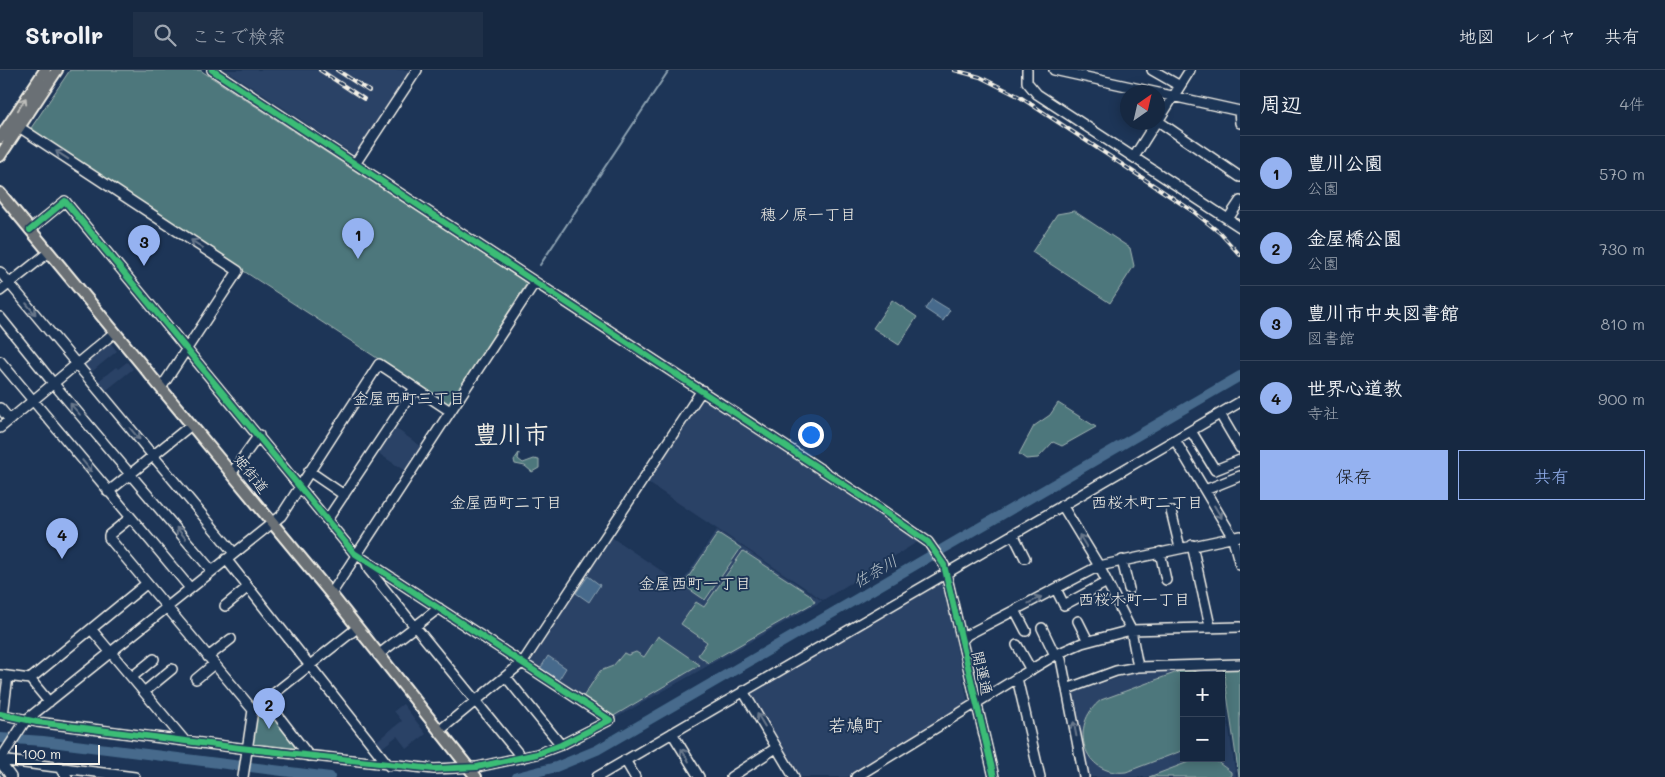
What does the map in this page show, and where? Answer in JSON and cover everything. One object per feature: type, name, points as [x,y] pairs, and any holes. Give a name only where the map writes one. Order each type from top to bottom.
[{"type":"main road","points":[[0,138],[44,70]]},
{"type":"main road","points":[[0,156],[57,70]]},
{"type":"main road","name":"姫街道","points":[[0,193],[331,594],[472,773]]},
{"type":"street","points":[[212,70],[702,390],[522,662],[439,731]]},
{"type":"street","points":[[355,164],[417,70]]},
{"type":"street","points":[[1027,70],[1027,82],[1037,94],[1240,227]]},
{"type":"street","points":[[1054,70],[1239,111],[1240,123]]},
{"type":"street","points":[[1152,70],[1180,86]]},
{"type":"street","points":[[1165,109],[1190,70]]},
{"type":"street","points":[[1165,126],[1240,177]]},
{"type":"street","points":[[19,127],[238,271],[161,388]]},
{"type":"street","points":[[1134,157],[1151,130]]},
{"type":"street","points":[[30,230],[65,201],[357,555],[610,720],[561,745],[472,773],[389,766],[308,756],[247,752],[185,741],[13,718],[2,715],[4,675],[30,678],[49,702]]},
{"type":"street","points":[[1228,219],[1240,201]]},
{"type":"street","points":[[0,292],[49,252]]},
{"type":"street","points":[[0,272],[234,553]]},
{"type":"street","points":[[331,594],[534,282]]},
{"type":"street","points":[[0,317],[53,383],[212,571]]},
{"type":"street","points":[[0,428],[115,332]]},
{"type":"street","points":[[0,361],[190,588]]},
{"type":"street","points":[[1,759],[26,720],[281,516],[379,364],[450,411]]},
{"type":"street","points":[[327,520],[415,388]]},
{"type":"street","name":"開運通","points":[[702,390],[928,542],[943,562],[994,777]]},
{"type":"street","points":[[597,777],[1240,402]]},
{"type":"street","points":[[0,408],[10,420]]},
{"type":"street","points":[[1220,414],[1240,448]]},
{"type":"street","points":[[108,492],[191,424]]},
{"type":"street","points":[[1191,430],[1215,470],[1240,460]]},
{"type":"street","points":[[231,474],[258,435]]},
{"type":"street","points":[[1175,440],[1236,536],[1240,565]]},
{"type":"street","points":[[309,471],[344,495]]},
{"type":"street","points":[[1205,490],[1240,476]]},
{"type":"street","points":[[1062,505],[1099,566],[1131,630],[1138,667]]},
{"type":"street","points":[[1171,511],[1180,548]]},
{"type":"street","points":[[130,518],[109,535],[109,538],[254,710]]},
{"type":"street","points":[[1012,534],[1025,558]]},
{"type":"street","points":[[962,641],[967,635],[1099,566],[1236,536]]},
{"type":"street","points":[[1192,545],[1210,626]]},
{"type":"street","points":[[1160,552],[1166,580]]},
{"type":"street","points":[[226,559],[311,664],[389,766]]},
{"type":"street","points":[[1122,560],[1129,589]]},
{"type":"street","points":[[366,561],[369,570],[522,758]]},
{"type":"street","points":[[1056,589],[1064,605],[1107,582]]},
{"type":"street","points":[[30,678],[146,584]]},
{"type":"street","points":[[225,606],[248,587]]},
{"type":"street","points":[[378,655],[439,608]]},
{"type":"street","points":[[1015,610],[1026,630]]},
{"type":"street","points":[[1078,621],[1088,642]]},
{"type":"street","points":[[856,777],[1057,654],[1088,642],[1131,630],[1210,626],[1240,627]]},
{"type":"street","points":[[243,777],[254,710],[357,628]]},
{"type":"street","points":[[1042,628],[1061,659],[1084,777]]},
{"type":"street","points":[[90,629],[185,741]]},
{"type":"street","points":[[196,679],[231,639]]},
{"type":"street","points":[[1017,645],[1030,670]]},
{"type":"street","points":[[132,677],[154,659]]},
{"type":"street","points":[[1067,690],[1116,672],[1138,667],[1240,664]]},
{"type":"street","points":[[144,692],[172,669]]},
{"type":"street","points":[[506,677],[561,745]]},
{"type":"street","points":[[1017,678],[1040,777]]},
{"type":"street","points":[[743,691],[794,777]]},
{"type":"street","points":[[266,700],[308,756]]},
{"type":"street","points":[[13,718],[16,734]]},
{"type":"street","points":[[672,733],[698,777]]},
{"type":"street","points":[[731,777],[776,748]]},
{"type":"street","points":[[1,759],[135,777]]},
{"type":"street","points":[[1,759],[11,777]]},
{"type":"street","points":[[625,760],[635,777]]},
{"type":"street","points":[[60,767],[67,777]]},
{"type":"shaded area","points":[[226,70],[410,70],[354,155]]},
{"type":"shaded area","points":[[932,299],[950,310],[943,321],[925,309]]},
{"type":"shaded area","points":[[108,340],[117,351],[89,374],[80,363]]},
{"type":"shaded area","points":[[127,362],[133,369],[104,392],[96,383],[116,367],[118,369]]},
{"type":"shaded area","points":[[701,397],[919,541],[823,600],[647,482]]},
{"type":"shaded area","points":[[392,426],[422,447],[405,471],[375,451]]},
{"type":"shaded area","points":[[717,530],[822,601],[612,720],[528,666],[611,537],[681,584]]},
{"type":"shaded area","points":[[588,576],[600,585],[589,602],[576,593]]},
{"type":"shaded area","points":[[940,584],[944,586],[968,703],[848,777],[796,777],[749,697],[751,693]]},
{"type":"shaded area","points":[[548,656],[566,668],[558,681],[540,669]]},
{"type":"shaded area","points":[[1220,667],[1221,672],[1180,672],[1180,762],[1225,762],[1225,701],[1236,777],[1087,777],[1070,693],[1141,671]]},
{"type":"shaded area","points":[[403,704],[426,734],[407,749],[397,736],[379,750],[374,743],[402,721],[394,711]]},
{"type":"green space","points":[[70,70],[200,70],[527,283],[449,405],[29,131]]},
{"type":"green space","points":[[1074,211],[1130,248],[1134,266],[1110,303],[1032,252],[1057,214]]},
{"type":"green space","points":[[892,300],[917,317],[899,345],[873,328]]},
{"type":"green space","points":[[1058,403],[1096,427],[1062,446],[1053,442],[1038,458],[1026,459],[1019,454],[1034,426],[1050,415]]},
{"type":"green space","points":[[519,453],[518,459],[523,463],[534,459],[539,460],[539,468],[532,472],[525,466],[515,464],[514,460]]},
{"type":"green space","points":[[718,533],[741,548],[705,600],[683,585]]},
{"type":"green space","points":[[743,551],[809,594],[815,602],[708,663],[698,655],[707,642],[681,624],[696,602],[704,607]]},
{"type":"green space","points":[[658,636],[700,665],[612,717],[583,697],[600,671],[613,666],[624,653],[628,655],[636,652],[644,657]]},
{"type":"green space","points":[[1223,666],[1240,666],[1240,777],[1225,672]]},
{"type":"green space","points":[[1190,670],[1196,672],[1180,672],[1180,752],[1126,772],[1111,771],[1099,766],[1090,758],[1085,747],[1083,735],[1085,722],[1091,710],[1101,700],[1180,671]]},
{"type":"green space","points":[[265,704],[301,750],[251,745],[255,712]]},
{"type":"green space","points":[[1188,762],[1217,762],[1231,772],[1231,777],[1149,777]]},
{"type":"waterway","points":[[540,265],[669,70]]},
{"type":"waterway","name":"佐奈川","points":[[517,777],[556,767],[597,750],[1240,376]]},
{"type":"waterway","name":"佐奈川","points":[[0,738],[43,741],[330,777]]},
{"type":"railway","points":[[320,70],[364,99]]},
{"type":"railway","points":[[337,70],[369,91]]},
{"type":"railway","points":[[954,70],[980,77],[1020,97],[1194,212],[1220,233],[1240,255]]},
{"type":"railway","points":[[0,773],[3,777]]},
{"type":"cycle path","points":[[212,70],[866,499],[928,542],[944,565],[994,777]]},
{"type":"cycle path","points":[[0,714],[37,722],[240,748],[434,769],[477,767],[537,754],[561,745],[610,720],[354,553],[65,201],[30,230]]},
{"type":"place","name":"豊川公園","points":[[358,259]]},
{"type":"place","name":"豊川市中央図書館","points":[[144,266]]},
{"type":"place","name":"世界心道教","points":[[62,559]]},
{"type":"place","name":"金屋橋公園","points":[[269,729]]},
{"type":"district","name":"穂ノ原一丁目","points":[[808,214]]},
{"type":"district","name":"金屋西町三丁目","points":[[409,398]]},
{"type":"district","name":"豊川市","points":[[511,434]]},
{"type":"district","name":"金屋西町二丁目","points":[[506,502]]},
{"type":"district","name":"西桜木町二丁目","points":[[1147,502]]},
{"type":"district","name":"金屋西町一丁目","points":[[695,583]]},
{"type":"district","name":"西桜木町一丁目","points":[[1134,599]]},
{"type":"district","name":"若鳩町","points":[[855,726]]}]
